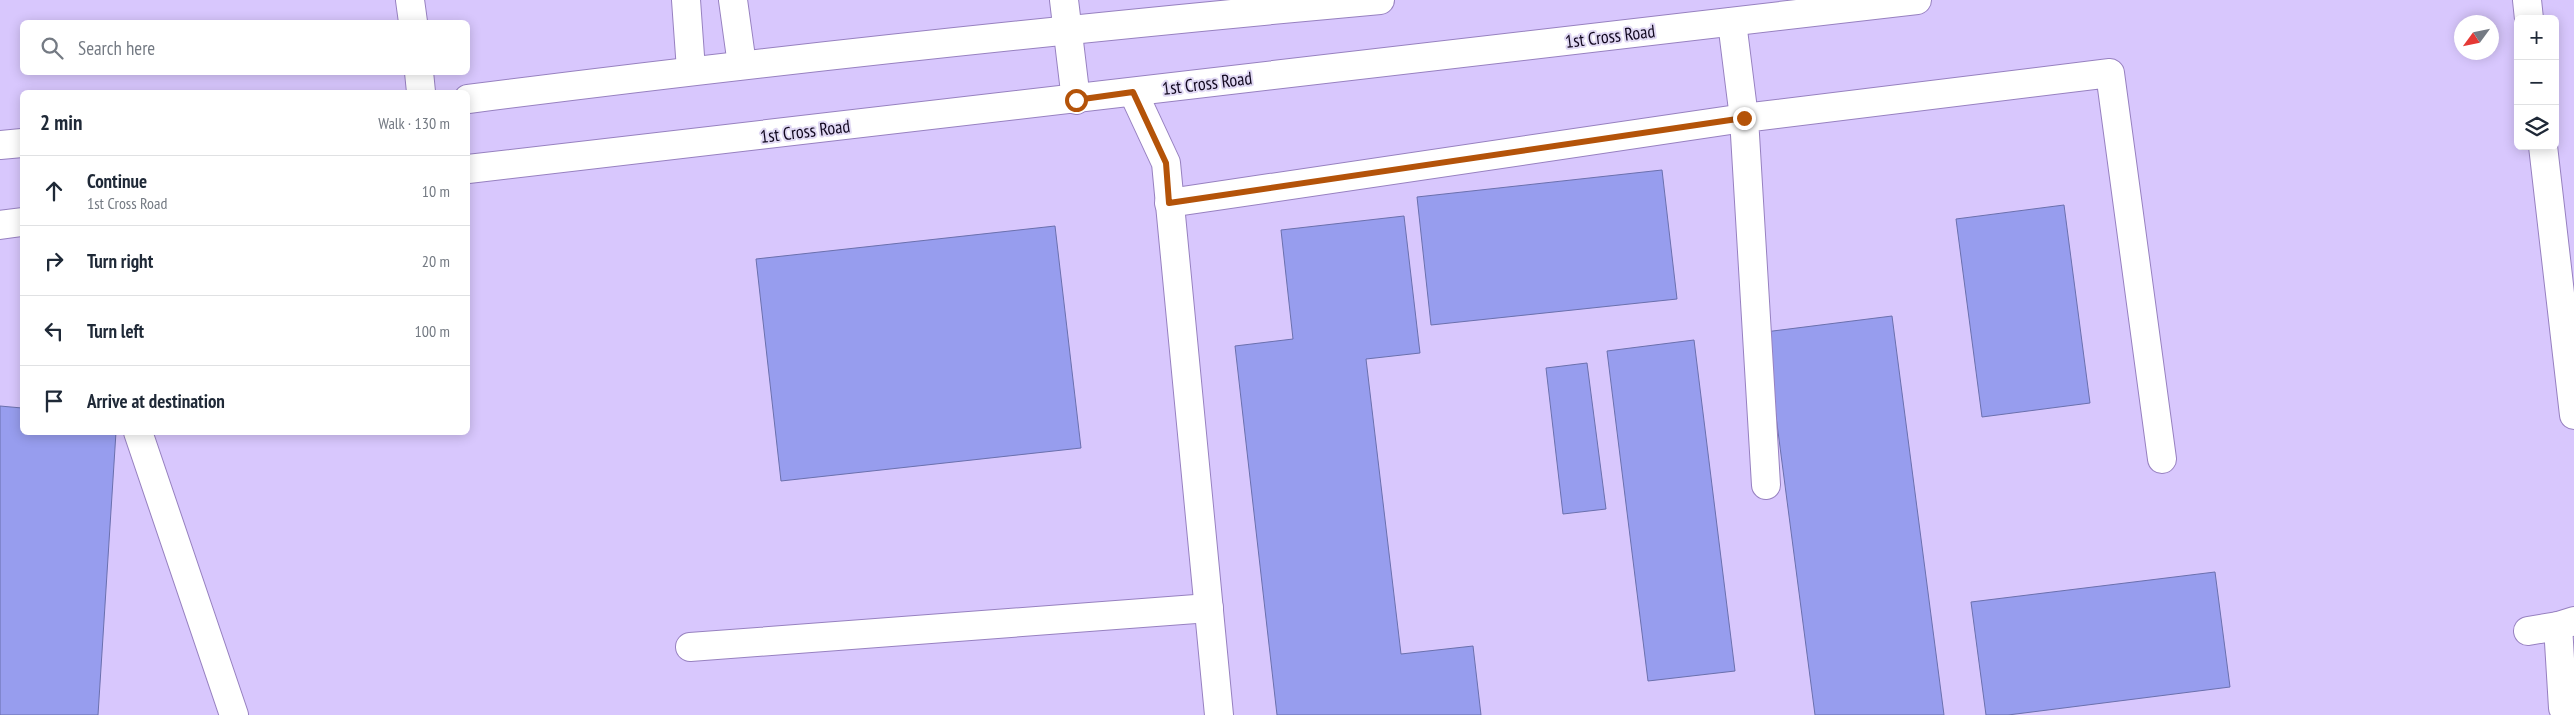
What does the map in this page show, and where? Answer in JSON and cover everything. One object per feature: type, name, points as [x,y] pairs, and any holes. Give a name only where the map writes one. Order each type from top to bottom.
[{"type":"main road","points":[[410,0],[413,20]]},
{"type":"main road","points":[[686,0],[691,70]]},
{"type":"main road","points":[[733,0],[742,65]]},
{"type":"main road","points":[[1064,0],[1076,100]]},
{"type":"main road","points":[[470,99],[691,70],[1067,29],[1380,0]]},
{"type":"main road","name":"1st Cross Road","points":[[470,169],[1076,100],[1732,22],[1869,3],[1917,0]]},
{"type":"main road","points":[[2527,0],[2529,15]]},
{"type":"main road","points":[[1732,22],[1744,118],[1766,485]]},
{"type":"main road","points":[[1169,203],[1744,118],[2110,73],[2162,459]]},
{"type":"main road","points":[[419,75],[421,90]]},
{"type":"main road","points":[[1133,92],[1166,163],[1219,715]]},
{"type":"main road","points":[[0,145],[20,143]]},
{"type":"main road","points":[[2544,150],[2574,416]]},
{"type":"main road","points":[[0,225],[20,222]]},
{"type":"main road","points":[[139,435],[234,715]]},
{"type":"main road","points":[[690,647],[1209,608]]},
{"type":"main road","points":[[2528,630],[2566,624],[2563,708]]},
{"type":"building","points":[[1662,170],[1677,299],[1431,325],[1417,197]]},
{"type":"building","points":[[2064,205],[2090,403],[1982,417],[1956,219]]},
{"type":"building","points":[[1404,216],[1420,353],[1366,359],[1401,654],[1473,646],[1481,715],[1277,715],[1235,346],[1293,339],[1281,230]]},
{"type":"building","points":[[1055,226],[1081,448],[781,481],[756,259]]},
{"type":"building","points":[[1892,316],[1944,715],[1815,715],[1765,332]]},
{"type":"building","points":[[1694,340],[1735,671],[1648,681],[1607,351]]},
{"type":"building","points":[[1587,363],[1606,509],[1563,514],[1546,368]]},
{"type":"building","points":[[0,406],[20,408],[20,435],[116,435],[98,715],[0,715]]},
{"type":"building","points":[[2215,572],[2230,687],[2008,715],[1986,715],[1971,602]]},
{"type":"route","points":[[1076,100],[1133,92],[1166,163],[1169,203],[1744,118]]}]
